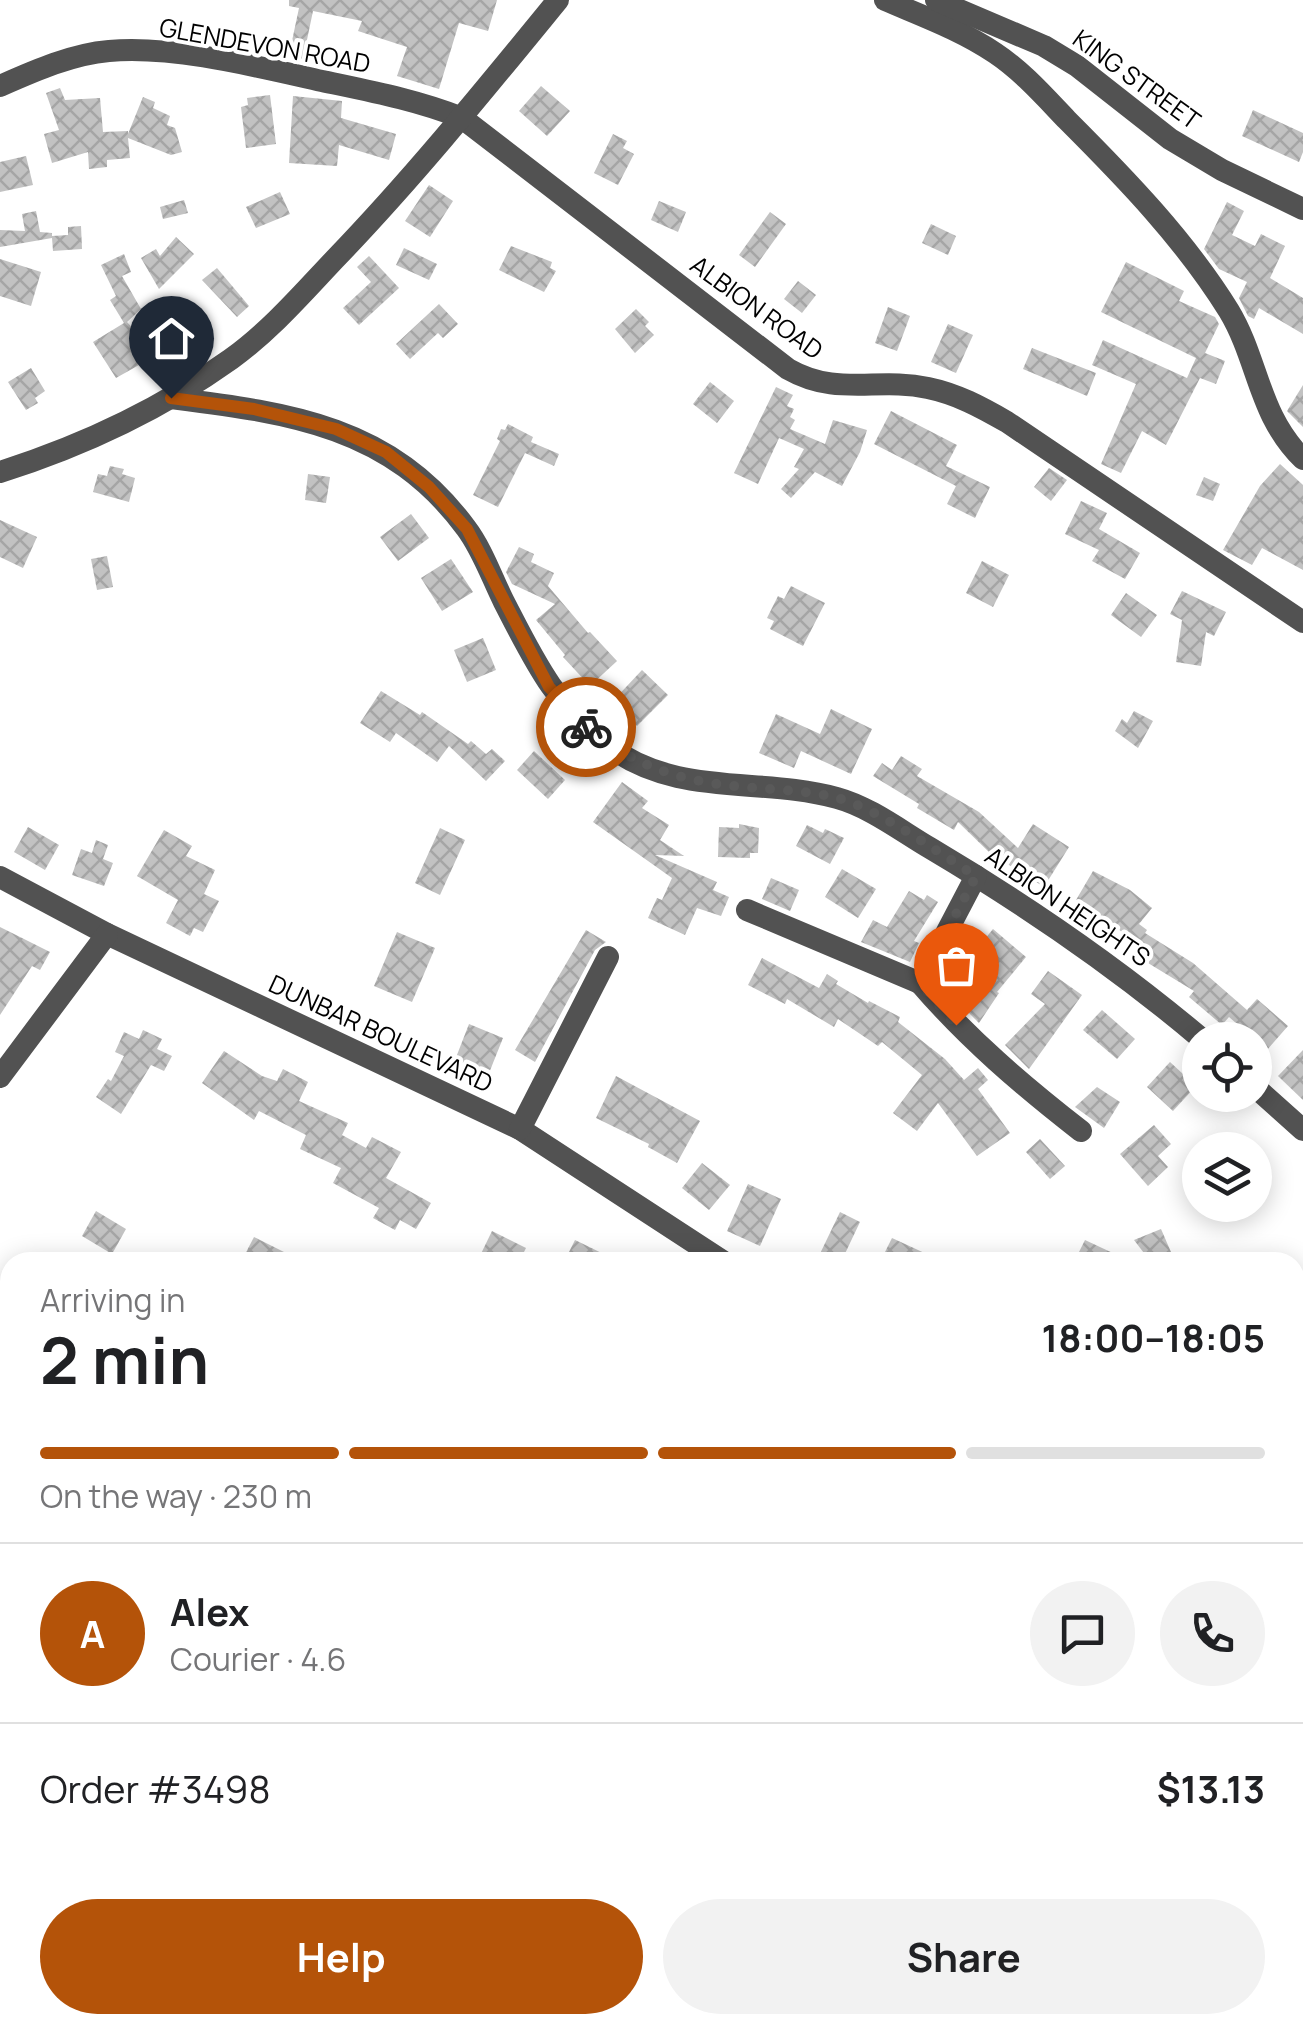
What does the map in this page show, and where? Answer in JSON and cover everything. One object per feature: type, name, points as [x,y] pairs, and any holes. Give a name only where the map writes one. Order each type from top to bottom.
[{"type":"street","points":[[0,472],[61,453],[171,398],[233,358],[273,324],[367,226],[558,0]]},
{"type":"street","points":[[885,0],[965,34],[1026,78],[1170,229],[1231,314],[1279,434],[1303,459]]},
{"type":"street","name":"KING STREET","points":[[936,0],[1044,46],[1170,139],[1222,170],[1303,209]]},
{"type":"street","name":"GLENDEVON ROAD","points":[[0,86],[54,64],[108,51],[159,52],[262,68],[430,105],[462,118]]},
{"type":"street","name":"ALBION ROAD","points":[[462,118],[788,369],[830,386],[924,387],[968,399],[1303,622]]},
{"type":"street","name":"ALBION HEIGHTS","points":[[171,398],[254,409],[336,429],[386,452],[429,487],[467,529],[549,687],[577,720],[614,750],[658,770],[710,783],[838,798],[871,812],[976,876],[1142,988],[1182,1022]]},
{"type":"street","points":[[920,983],[976,876]]},
{"type":"street","name":"DUNBAR BOULEVARD","points":[[0,877],[107,934],[520,1129],[709,1252]]},
{"type":"street","points":[[747,910],[920,983],[956,1025],[1080,1131]]},
{"type":"street","points":[[0,1077],[107,934]]},
{"type":"street","points":[[520,1129],[608,956]]},
{"type":"street","points":[[1272,1102],[1303,1130]]},
{"type":"building","points":[[289,0],[497,0],[488,31],[459,23],[439,89],[397,76],[407,47],[358,31],[362,21],[313,11],[303,59],[289,55],[299,8],[289,6]]},
{"type":"building","points":[[541,86],[570,111],[547,136],[519,111]]},
{"type":"building","points":[[60,88],[65,100],[100,98],[103,132],[128,134],[143,97],[155,102],[153,108],[170,116],[167,125],[175,128],[182,152],[171,155],[128,138],[130,158],[107,160],[107,167],[89,169],[88,152],[52,163],[44,134],[59,130],[46,93]]},
{"type":"building","points":[[270,95],[276,144],[246,148],[241,107],[248,105],[247,98]]},
{"type":"building","points":[[293,96],[342,101],[341,118],[396,134],[389,160],[339,145],[337,166],[289,163]]},
{"type":"building","points":[[1253,110],[1303,133],[1299,162],[1242,136]]},
{"type":"building","points":[[613,134],[627,141],[623,148],[634,154],[618,185],[594,173]]},
{"type":"building","points":[[26,156],[33,185],[0,192],[0,162]]},
{"type":"building","points":[[429,185],[453,201],[430,237],[405,221]]},
{"type":"building","points":[[280,192],[290,214],[256,228],[246,207]]},
{"type":"building","points":[[184,200],[188,213],[163,219],[160,207]]},
{"type":"building","points":[[659,201],[686,212],[678,232],[651,220]]},
{"type":"building","points":[[1227,202],[1244,211],[1232,235],[1255,246],[1261,234],[1285,246],[1270,278],[1303,298],[1303,334],[1259,308],[1254,319],[1248,316],[1239,298],[1247,282],[1219,269],[1204,249]]},
{"type":"building","points":[[36,211],[40,232],[52,236],[68,235],[68,227],[81,226],[82,249],[53,251],[52,238],[0,247],[0,230],[25,231],[22,214]]},
{"type":"building","points":[[770,212],[786,224],[755,267],[739,255]]},
{"type":"building","points":[[931,224],[956,236],[948,255],[922,243]]},
{"type":"building","points":[[176,237],[194,254],[159,289],[141,258],[156,249],[160,256]]},
{"type":"building","points":[[511,246],[552,262],[550,268],[556,271],[544,292],[499,270]]},
{"type":"building","points":[[404,248],[437,264],[429,280],[396,265]]},
{"type":"building","points":[[124,254],[131,272],[122,276],[141,309],[127,322],[139,335],[168,317],[179,339],[136,360],[139,365],[116,378],[93,342],[124,323],[110,300],[116,296],[101,265]]},
{"type":"building","points":[[369,256],[399,288],[359,325],[343,308],[371,282],[357,267]]},
{"type":"building","points":[[0,259],[41,272],[31,306],[0,296]]},
{"type":"building","points":[[1126,262],[1184,291],[1179,301],[1215,317],[1219,324],[1205,353],[1225,361],[1216,384],[1200,378],[1166,445],[1142,431],[1121,473],[1101,464],[1136,384],[1092,365],[1103,340],[1187,378],[1196,358],[1101,312]]},
{"type":"building","points":[[217,268],[249,306],[237,317],[202,280]]},
{"type":"building","points":[[798,281],[816,295],[802,313],[784,299]]},
{"type":"building","points":[[439,304],[458,324],[443,338],[438,333],[410,359],[396,344]]},
{"type":"building","points":[[888,307],[910,316],[897,351],[875,343]]},
{"type":"building","points":[[636,309],[649,322],[645,326],[654,335],[635,353],[615,329]]},
{"type":"building","points":[[948,324],[973,335],[956,373],[931,362]]},
{"type":"building","points":[[1032,348],[1096,373],[1087,396],[1023,369]]},
{"type":"building","points":[[31,368],[45,391],[35,398],[38,403],[26,410],[8,382]]},
{"type":"building","points":[[710,382],[734,401],[717,423],[693,404]]},
{"type":"building","points":[[1303,385],[1303,427],[1287,411]]},
{"type":"building","points":[[776,387],[793,395],[787,406],[794,409],[790,417],[795,420],[790,429],[825,444],[833,420],[867,430],[842,486],[815,472],[791,498],[781,489],[799,469],[794,467],[804,449],[779,438],[758,484],[734,473]]},
{"type":"building","points":[[891,411],[957,445],[946,466],[990,487],[975,518],[947,504],[956,486],[874,444]]},
{"type":"building","points":[[508,424],[533,437],[531,442],[559,454],[554,466],[525,453],[498,507],[473,495],[500,441],[497,439],[501,429],[505,430]]},
{"type":"building","points":[[1280,464],[1303,485],[1303,570],[1262,548],[1252,565],[1223,550],[1260,486]]},
{"type":"building","points":[[110,466],[124,469],[122,474],[135,478],[129,502],[93,492],[98,474],[107,476]]},
{"type":"building","points":[[1049,468],[1067,480],[1051,501],[1034,487]]},
{"type":"building","points":[[308,474],[330,477],[326,503],[305,500]]},
{"type":"building","points":[[1204,477],[1220,484],[1213,501],[1196,495]]},
{"type":"building","points":[[1081,501],[1107,513],[1099,529],[1140,553],[1125,579],[1092,561],[1099,550],[1065,534]]},
{"type":"building","points":[[411,514],[429,538],[398,561],[380,537]]},
{"type":"building","points":[[0,520],[37,537],[23,568],[0,557]]},
{"type":"building","points":[[519,547],[534,554],[531,562],[554,573],[548,586],[617,661],[590,686],[536,620],[555,604],[512,584],[506,572]]},
{"type":"building","points":[[107,556],[113,587],[97,590],[91,559]]},
{"type":"building","points":[[451,559],[473,592],[442,611],[421,578]]},
{"type":"building","points":[[982,561],[1009,575],[993,607],[966,593]]},
{"type":"building","points":[[791,586],[825,603],[803,646],[770,629],[774,621],[767,618],[778,596],[784,599]]},
{"type":"building","points":[[1182,591],[1226,612],[1214,636],[1206,632],[1201,666],[1176,662],[1182,620],[1170,614]]},
{"type":"building","points":[[1126,593],[1157,615],[1141,637],[1111,615]]},
{"type":"building","points":[[483,638],[496,670],[467,682],[454,650]]},
{"type":"building","points":[[642,670],[668,695],[637,726],[612,702]]},
{"type":"building","points":[[381,691],[420,715],[422,712],[468,744],[471,741],[486,754],[492,749],[505,761],[486,781],[449,746],[437,762],[396,733],[390,742],[360,723]]},
{"type":"building","points":[[831,709],[872,729],[851,774],[801,751],[794,768],[759,753],[776,714],[820,734]]},
{"type":"building","points":[[1134,711],[1153,721],[1138,748],[1115,731],[1122,719],[1127,723]]},
{"type":"building","points":[[534,751],[565,780],[548,799],[517,770]]},
{"type":"building","points":[[901,756],[922,769],[917,776],[979,812],[1018,848],[1033,824],[1069,847],[1044,887],[990,853],[958,822],[954,830],[873,776],[882,763],[892,770]]},
{"type":"building","points":[[622,782],[648,801],[642,808],[669,825],[660,840],[684,856],[655,855],[717,882],[713,890],[729,897],[721,916],[697,908],[685,935],[648,918],[672,878],[593,822]]},
{"type":"building","points":[[739,824],[759,828],[758,853],[750,853],[750,858],[718,857],[719,827],[739,828]]},
{"type":"building","points":[[807,825],[844,838],[830,864],[796,846]]},
{"type":"building","points":[[28,827],[59,845],[45,870],[14,852]]},
{"type":"building","points":[[440,828],[465,840],[440,895],[415,883]]},
{"type":"building","points":[[164,830],[192,846],[186,856],[215,870],[204,894],[219,901],[203,932],[194,928],[190,936],[166,923],[178,900],[137,876]]},
{"type":"building","points":[[96,840],[108,845],[103,859],[113,863],[104,886],[72,875],[81,849],[92,853]]},
{"type":"building","points":[[842,869],[876,889],[858,918],[825,897]]},
{"type":"building","points":[[1093,871],[1130,890],[1152,908],[1139,924],[1147,930],[1145,933],[1193,963],[1247,1010],[1257,999],[1288,1026],[1272,1044],[1272,1022],[1235,1022],[1229,1017],[1218,1022],[1189,997],[1194,991],[1148,963],[1152,957],[1076,900]]},
{"type":"building","points":[[771,878],[799,890],[790,911],[762,899]]},
{"type":"building","points":[[909,891],[924,900],[927,895],[938,902],[914,941],[919,943],[910,962],[861,942],[873,920],[887,927]]},
{"type":"building","points":[[0,927],[50,952],[40,970],[32,966],[0,1015]]},
{"type":"building","points":[[993,929],[1026,957],[997,992],[979,1023],[953,997],[974,964],[968,960]]},
{"type":"building","points":[[586,930],[606,942],[595,950],[535,1062],[515,1050]]},
{"type":"building","points":[[397,932],[435,948],[412,1002],[374,986]]},
{"type":"building","points":[[762,958],[819,988],[827,974],[868,1003],[900,1017],[898,1022],[945,1059],[964,1080],[978,1068],[988,1080],[978,1089],[1010,1133],[977,1156],[938,1103],[917,1131],[893,1113],[922,1075],[882,1042],[878,1046],[838,1019],[834,1027],[787,999],[785,1004],[748,985]]},
{"type":"building","points":[[1048,971],[1082,995],[1029,1069],[1005,1045],[1045,1004],[1031,994]]},
{"type":"building","points":[[1102,1010],[1135,1039],[1117,1059],[1083,1030]]},
{"type":"building","points":[[469,1024],[503,1038],[489,1073],[455,1060]]},
{"type":"building","points":[[143,1030],[162,1039],[157,1049],[172,1056],[164,1071],[151,1065],[121,1114],[96,1097],[108,1079],[111,1081],[124,1056],[115,1052],[124,1032],[139,1039]]},
{"type":"building","points":[[1303,1050],[1303,1100],[1278,1076]]},
{"type":"building","points":[[224,1051],[262,1076],[277,1081],[283,1069],[308,1082],[299,1101],[348,1123],[342,1135],[366,1148],[372,1137],[401,1152],[386,1178],[431,1203],[416,1229],[400,1220],[395,1230],[373,1218],[379,1208],[333,1183],[341,1168],[300,1149],[306,1135],[259,1111],[254,1120],[202,1083]]},
{"type":"building","points":[[1170,1062],[1182,1073],[1182,1101],[1173,1111],[1147,1087]]},
{"type":"building","points":[[616,1076],[700,1121],[677,1163],[648,1147],[649,1144],[596,1118]]},
{"type":"building","points":[[1097,1087],[1120,1102],[1104,1128],[1075,1107]]},
{"type":"building","points":[[1154,1125],[1171,1144],[1158,1156],[1168,1167],[1148,1186],[1120,1154]]},
{"type":"building","points":[[1040,1139],[1065,1166],[1050,1179],[1026,1152]]},
{"type":"building","points":[[702,1163],[730,1185],[709,1210],[682,1188]]},
{"type":"building","points":[[748,1184],[781,1199],[760,1246],[727,1231]]},
{"type":"building","points":[[96,1211],[126,1229],[113,1252],[82,1236]]},
{"type":"building","points":[[840,1212],[860,1222],[846,1252],[821,1252]]},
{"type":"building","points":[[1161,1229],[1171,1252],[1143,1252],[1134,1240]]},
{"type":"building","points":[[492,1231],[526,1248],[524,1252],[482,1252]]},
{"type":"building","points":[[254,1237],[284,1252],[246,1252]]},
{"type":"building","points":[[892,1238],[922,1252],[885,1252]]},
{"type":"building","points":[[575,1240],[600,1252],[569,1252]]},
{"type":"building","points":[[1085,1240],[1111,1252],[1079,1252]]},
{"type":"way so far","points":[[586,727],[614,750],[658,770],[710,783],[838,798],[871,812],[976,876],[920,983],[956,1025]]},
{"type":"route","points":[[171,398],[254,409],[336,429],[386,452],[429,487],[467,529],[549,687],[586,727]]}]
